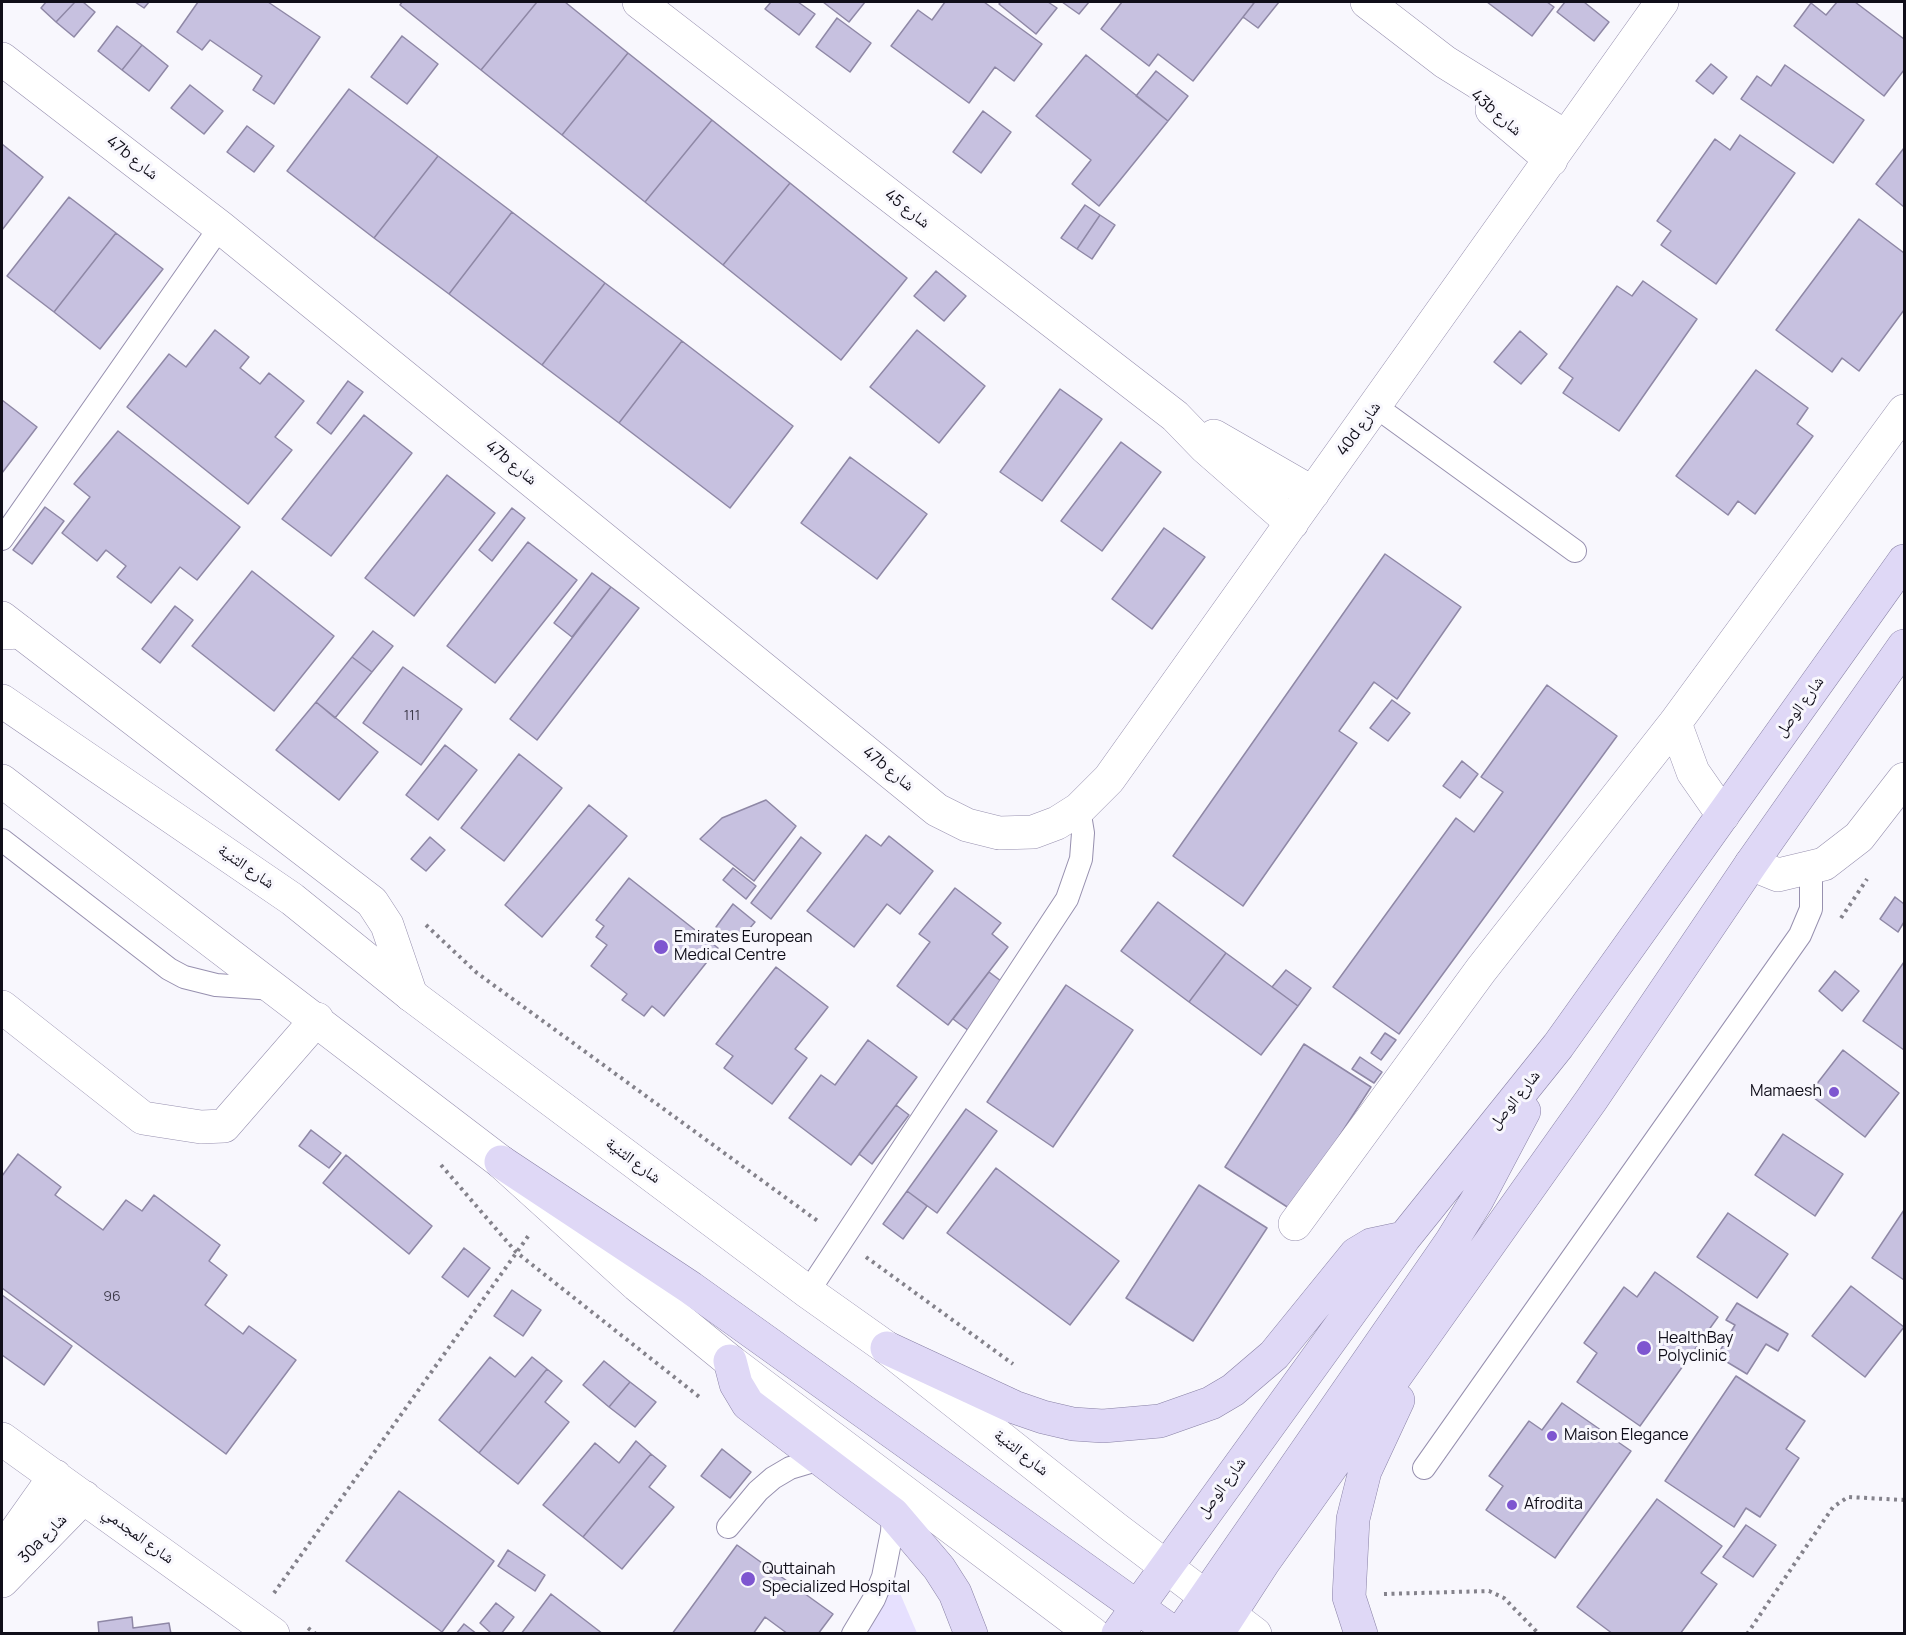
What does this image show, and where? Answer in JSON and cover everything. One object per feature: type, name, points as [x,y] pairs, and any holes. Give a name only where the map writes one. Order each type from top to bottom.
[{"type":"main road","name":"شارع الوصل","points":[[1118,1634],[1404,1238],[1558,1046],[1905,561]]},
{"type":"main road","points":[[1180,1634],[1227,1619],[1270,1554],[1592,1100],[1751,864],[1905,646]]},
{"type":"main road","points":[[1227,1619],[1477,1200],[1558,1046]]},
{"type":"main road","points":[[501,1162],[691,1288],[1175,1634]]},
{"type":"main road","points":[[887,1348],[1014,1407],[1043,1417],[1073,1424],[1103,1426],[1160,1421],[1211,1404],[1233,1390],[1274,1355],[1356,1254],[1371,1245],[1404,1238]]},
{"type":"main road","points":[[1361,1634],[1349,1597],[1353,1519],[1365,1471],[1427,1335]]},
{"type":"main road","points":[[730,1361],[736,1384],[748,1404],[893,1514],[939,1568],[955,1593],[971,1634]]},
{"type":"street","name":"شارع 45","points":[[639,2],[1175,416],[1205,447],[1292,523]]},
{"type":"street","name":"43b شارع","points":[[1367,2],[1558,148]]},
{"type":"street","name":"40d شارع","points":[[1032,832],[1057,823],[1079,808],[1109,779],[1662,2]]},
{"type":"street","name":"47b شارع","points":[[2,58],[220,227],[938,810],[967,825],[999,833],[1032,832]]},
{"type":"street","points":[[1295,1224],[1481,970],[1675,723],[1905,411]]},
{"type":"street","name":"شارع 45","points":[[1175,416],[1313,493]]},
{"type":"street","points":[[8,628],[372,902],[387,926],[411,995]]},
{"type":"street","name":"شارع الثنية","points":[[2,701],[292,899],[411,995],[808,1292],[887,1348],[1166,1566],[1227,1619]]},
{"type":"street","points":[[1675,723],[1693,772],[1723,815]]},
{"type":"street","points":[[1751,864],[1778,875],[1811,869],[1845,850],[1859,837],[1905,779]]},
{"type":"street","points":[[2,781],[317,1019],[501,1162],[548,1207],[637,1285],[730,1361],[1093,1634]]},
{"type":"street","points":[[2,1006],[143,1118],[201,1127],[224,1126],[317,1019]]},
{"type":"street","name":"شارع المجدمي","points":[[2,1439],[264,1627]]},
{"type":"street","name":"30a شارع","points":[[2,1551],[55,1476]]},
{"type":"street","name":"30a شارع","points":[[2,1581],[84,1497]]},
{"type":"lane","points":[[2,539],[220,227]]},
{"type":"lane","points":[[1375,406],[1575,550]]},
{"type":"lane","points":[[808,1292],[1067,899],[1081,859],[1083,833],[1079,808]]},
{"type":"lane","points":[[2,840],[176,973],[216,985],[277,989]]},
{"type":"lane","points":[[1424,1468],[1800,935],[1811,909],[1811,869]]},
{"type":"lane","points":[[728,1527],[758,1491],[773,1478],[790,1468],[820,1460]]},
{"type":"lane","points":[[853,1634],[874,1599],[883,1577],[892,1532],[893,1514]]},
{"type":"path","points":[[418,918],[477,973],[1023,1371]]},
{"type":"path","points":[[438,1163],[516,1252],[708,1403]]},
{"type":"path","points":[[264,1627],[548,1207]]},
{"type":"path","points":[[1747,1634],[1833,1507],[1848,1497],[1905,1500]]},
{"type":"path","points":[[1349,1597],[1489,1591],[1504,1598],[1539,1634]]},
{"type":"shaded area","points":[[893,1577],[917,1633],[854,1633]]},
{"type":"building","points":[[46,2],[75,2],[56,22],[41,8]]},
{"type":"building","points":[[75,2],[83,2],[95,12],[74,37],[56,22]]},
{"type":"building","points":[[135,2],[149,2],[144,8]]},
{"type":"building","points":[[198,2],[268,2],[320,37],[274,104],[253,90],[262,76],[210,40],[202,50],[177,32]]},
{"type":"building","points":[[402,2],[537,2],[481,70],[400,5]]},
{"type":"building","points":[[537,2],[565,2],[628,53],[562,135],[481,70]]},
{"type":"building","points":[[771,2],[798,2],[815,14],[799,35],[765,9]]},
{"type":"building","points":[[823,2],[865,2],[849,22]]},
{"type":"building","points":[[945,2],[984,2],[1042,44],[1014,81],[995,67],[969,103],[891,46],[918,10],[932,20]]},
{"type":"building","points":[[1001,2],[1048,2],[1057,8],[1036,34],[999,4]]},
{"type":"building","points":[[1062,2],[1089,2],[1079,14]]},
{"type":"building","points":[[1122,2],[1254,3],[1193,81],[1158,54],[1149,66],[1101,29]]},
{"type":"building","points":[[1251,2],[1279,2],[1258,28],[1243,17],[1254,3]]},
{"type":"building","points":[[1487,2],[1547,2],[1554,7],[1532,36]]},
{"type":"building","points":[[1565,2],[1584,2],[1609,22],[1594,41],[1557,12]]},
{"type":"building","points":[[1837,2],[1855,2],[1904,39],[1904,70],[1884,96],[1794,26],[1811,3],[1826,15]]},
{"type":"building","points":[[837,18],[871,43],[850,72],[816,47]]},
{"type":"building","points":[[117,26],[142,45],[122,70],[98,51]]},
{"type":"building","points":[[402,36],[438,64],[407,104],[371,77]]},
{"type":"building","points":[[142,45],[168,66],[149,91],[122,70]]},
{"type":"building","points":[[628,53],[712,120],[645,202],[562,135]]},
{"type":"building","points":[[1086,55],[1168,121],[1099,206],[1072,184],[1091,160],[1036,116]]},
{"type":"building","points":[[1711,64],[1727,77],[1713,94],[1696,81]]},
{"type":"building","points":[[1785,65],[1864,120],[1833,163],[1741,99],[1757,76],[1771,86]]},
{"type":"building","points":[[1156,71],[1188,96],[1168,121],[1136,96]]},
{"type":"building","points":[[190,85],[223,111],[204,134],[171,108]]},
{"type":"building","points":[[349,89],[438,156],[374,238],[287,171]]},
{"type":"building","points":[[983,111],[1011,132],[981,173],[953,152]]},
{"type":"building","points":[[712,120],[790,183],[723,265],[645,202]]},
{"type":"building","points":[[247,126],[274,146],[254,172],[227,152]]},
{"type":"building","points":[[1740,135],[1795,173],[1716,284],[1661,245],[1671,231],[1657,221],[1715,139],[1730,150]]},
{"type":"building","points":[[2,144],[43,177],[2,230]]},
{"type":"building","points":[[1904,148],[1904,207],[1876,184]]},
{"type":"building","points":[[438,156],[512,212],[449,294],[374,238]]},
{"type":"building","points":[[790,183],[907,278],[841,360],[723,265]]},
{"type":"building","points":[[69,197],[116,233],[54,312],[7,276]]},
{"type":"building","points":[[1085,205],[1100,215],[1077,249],[1061,238]]},
{"type":"building","points":[[512,212],[605,283],[542,365],[449,294]]},
{"type":"building","points":[[1100,215],[1115,225],[1092,259],[1077,249]]},
{"type":"building","points":[[1859,219],[1904,253],[1904,310],[1859,371],[1842,358],[1832,372],[1776,330]]},
{"type":"building","points":[[116,233],[163,269],[100,349],[54,312]]},
{"type":"building","points":[[936,271],[966,296],[944,321],[914,296]]},
{"type":"building","points":[[1643,281],[1697,319],[1619,431],[1563,393],[1573,378],[1559,368],[1617,286],[1632,296]]},
{"type":"building","points":[[605,283],[682,341],[619,423],[542,365]]},
{"type":"building","points":[[215,330],[249,357],[240,368],[260,384],[269,373],[304,401],[275,437],[292,450],[248,504],[127,407],[169,354],[186,367]]},
{"type":"building","points":[[917,330],[985,386],[939,443],[870,387]]},
{"type":"building","points":[[1520,331],[1547,354],[1521,384],[1494,362]]},
{"type":"building","points":[[682,341],[793,426],[730,508],[619,423]]},
{"type":"building","points":[[1756,370],[1808,408],[1797,424],[1813,436],[1755,514],[1738,501],[1728,515],[1676,476]]},
{"type":"building","points":[[348,381],[363,392],[331,434],[317,423]]},
{"type":"building","points":[[1060,389],[1102,419],[1042,501],[1000,472]]},
{"type":"building","points":[[2,400],[37,427],[2,473]]},
{"type":"building","points":[[364,415],[412,453],[331,556],[282,519]]},
{"type":"building","points":[[118,431],[240,527],[197,580],[180,567],[151,603],[117,577],[126,566],[106,550],[97,561],[62,533],[90,497],[74,484]]},
{"type":"building","points":[[1121,442],[1161,472],[1102,551],[1061,521]]},
{"type":"building","points":[[850,457],[927,514],[877,579],[801,523]]},
{"type":"building","points":[[447,475],[495,513],[414,616],[365,578]]},
{"type":"building","points":[[45,507],[64,521],[32,564],[13,550]]},
{"type":"building","points":[[512,508],[525,518],[492,561],[479,550]]},
{"type":"building","points":[[1164,528],[1205,557],[1152,629],[1112,599]]},
{"type":"building","points":[[528,542],[577,580],[495,683],[447,646]]},
{"type":"building","points":[[1385,554],[1461,607],[1397,699],[1374,682],[1339,731],[1357,743],[1243,906],[1173,856]]},
{"type":"building","points":[[252,571],[334,636],[274,711],[192,646]]},
{"type":"building","points":[[592,573],[611,587],[572,637],[554,623]]},
{"type":"building","points":[[611,587],[639,608],[537,740],[510,719]]},
{"type":"building","points":[[175,606],[193,620],[160,663],[142,649]]},
{"type":"building","points":[[373,631],[393,646],[372,672],[352,657]]},
{"type":"building","points":[[352,657],[372,672],[335,718],[316,702]]},
{"type":"building","points":[[403,667],[462,709],[421,765],[363,723]]},
{"type":"building","points":[[1547,685],[1617,736],[1399,1034],[1333,987],[1456,818],[1474,832],[1503,792],[1481,777]]},
{"type":"building","points":[[1392,700],[1410,713],[1388,741],[1370,728]]},
{"type":"building","points":[[316,702],[378,752],[339,800],[276,750]]},
{"type":"building","points":[[445,745],[477,770],[438,820],[406,795]]},
{"type":"building","points":[[519,754],[562,788],[504,861],[461,828]]},
{"type":"building","points":[[1462,761],[1478,774],[1460,798],[1443,786]]},
{"type":"building","points":[[766,800],[796,826],[754,881],[700,839],[722,818]]},
{"type":"building","points":[[589,805],[627,836],[542,937],[505,905]]},
{"type":"building","points":[[866,835],[881,846],[889,836],[933,871],[900,914],[887,904],[854,947],[807,911]]},
{"type":"building","points":[[430,837],[445,850],[426,871],[411,859]]},
{"type":"building","points":[[801,837],[821,853],[771,919],[751,903]]},
{"type":"building","points":[[733,868],[756,886],[746,899],[723,880]]},
{"type":"building","name":"Emirates European Medical Centre","points":[[629,878],[718,948],[664,1016],[652,1006],[644,1016],[622,1000],[627,994],[591,966],[607,945],[596,937],[604,926],[596,920]]},
{"type":"building","points":[[955,888],[1001,923],[992,934],[1008,947],[948,1025],[897,986],[930,942],[919,934]]},
{"type":"building","points":[[1895,897],[1904,904],[1904,922],[1898,932],[1880,919]]},
{"type":"building","points":[[1158,902],[1226,953],[1189,1002],[1121,951]]},
{"type":"building","points":[[733,904],[755,922],[737,943],[716,927]]},
{"type":"building","points":[[1226,953],[1298,1006],[1261,1055],[1189,1002]]},
{"type":"building","points":[[1904,962],[1904,1050],[1863,1021]]},
{"type":"building","points":[[776,967],[828,1007],[795,1049],[807,1058],[772,1104],[724,1068],[733,1056],[716,1044]]},
{"type":"building","points":[[1286,970],[1311,988],[1298,1006],[1272,987]]},
{"type":"building","points":[[1835,971],[1859,991],[1842,1011],[1819,991]]},
{"type":"building","points":[[989,972],[1005,984],[969,1031],[953,1019]]},
{"type":"building","points":[[1066,985],[1133,1030],[1053,1147],[987,1102]]},
{"type":"building","points":[[1385,1033],[1396,1040],[1381,1060],[1371,1053]]},
{"type":"building","points":[[868,1040],[917,1077],[851,1165],[789,1118],[821,1075],[835,1085]]},
{"type":"building","points":[[1304,1044],[1371,1087],[1292,1210],[1225,1167]]},
{"type":"building","points":[[1843,1050],[1899,1093],[1865,1137],[1809,1094]]},
{"type":"building","points":[[1360,1057],[1382,1072],[1374,1083],[1352,1069]]},
{"type":"building","points":[[896,1105],[909,1115],[872,1164],[859,1154]]},
{"type":"building","points":[[966,1109],[997,1131],[937,1213],[907,1191]]},
{"type":"building","points":[[311,1130],[341,1153],[329,1168],[299,1146]]},
{"type":"building","points":[[1783,1134],[1843,1174],[1815,1216],[1755,1175]]},
{"type":"building","points":[[18,1154],[61,1187],[55,1195],[103,1230],[126,1200],[142,1211],[154,1195],[220,1245],[209,1261],[227,1275],[205,1305],[243,1334],[249,1326],[296,1360],[226,1454],[2,1288],[2,1176]]},
{"type":"building","points":[[346,1155],[432,1226],[409,1254],[323,1183]]},
{"type":"building","points":[[996,1168],[1119,1261],[1070,1325],[947,1233]]},
{"type":"building","points":[[1199,1185],[1267,1228],[1193,1341],[1126,1298]]},
{"type":"building","points":[[907,1191],[927,1206],[903,1239],[883,1224]]},
{"type":"building","points":[[1904,1210],[1904,1280],[1872,1258]]},
{"type":"building","points":[[1728,1213],[1788,1254],[1757,1298],[1697,1257]]},
{"type":"building","points":[[464,1248],[490,1268],[468,1297],[442,1277]]},
{"type":"building","name":"HealthBay Polyclinic","points":[[1655,1272],[1718,1317],[1640,1426],[1577,1382],[1597,1353],[1584,1343],[1624,1287],[1637,1297]]},
{"type":"building","points":[[1851,1286],[1904,1327],[1865,1377],[1812,1336]]},
{"type":"building","points":[[512,1290],[541,1310],[523,1336],[494,1316]]},
{"type":"building","points":[[2,1295],[72,1346],[44,1385],[2,1355]]},
{"type":"building","points":[[1737,1303],[1788,1334],[1778,1351],[1766,1344],[1747,1374],[1717,1356],[1735,1325],[1726,1320]]},
{"type":"building","points":[[490,1357],[515,1377],[532,1357],[547,1369],[479,1453],[439,1420]]},
{"type":"building","points":[[604,1361],[630,1382],[609,1407],[583,1385]]},
{"type":"building","points":[[547,1369],[562,1381],[545,1402],[569,1422],[518,1484],[479,1453]]},
{"type":"building","points":[[1736,1376],[1805,1421],[1786,1449],[1799,1458],[1760,1517],[1746,1508],[1734,1527],[1665,1481]]},
{"type":"building","points":[[630,1382],[656,1402],[635,1427],[609,1407]]},
{"type":"building","points":[[1562,1403],[1631,1451],[1555,1558],[1486,1510],[1503,1486],[1489,1476],[1529,1421],[1542,1430]]},
{"type":"building","points":[[636,1441],[651,1454],[583,1537],[543,1505],[595,1443],[619,1463]]},
{"type":"building","points":[[722,1449],[751,1472],[730,1498],[701,1476]]},
{"type":"building","points":[[651,1454],[666,1466],[649,1487],[674,1507],[622,1569],[583,1537]]},
{"type":"building","points":[[399,1491],[494,1561],[442,1632],[346,1561]]},
{"type":"building","points":[[1657,1499],[1722,1546],[1701,1573],[1717,1584],[1680,1634],[1613,1634],[1577,1607]]},
{"type":"building","points":[[1746,1525],[1776,1545],[1753,1577],[1723,1557]]},
{"type":"building","name":"Quttainah Specialized Hospital","points":[[737,1545],[833,1614],[818,1634],[788,1634],[765,1617],[753,1634],[672,1634]]},
{"type":"building","points":[[508,1550],[545,1575],[535,1591],[498,1566]]},
{"type":"building","points":[[551,1594],[603,1634],[521,1634]]},
{"type":"building","points":[[496,1603],[514,1617],[501,1634],[492,1634],[480,1623]]},
{"type":"building","points":[[132,1617],[133,1628],[169,1623],[171,1634],[99,1634],[98,1622]]},
{"type":"building","points":[[464,1624],[477,1634],[456,1634]]},
{"type":"place","name":"Emirates European Medical Centre","points":[[661,947]]},
{"type":"place","name":"Mamaesh","points":[[1834,1092]]},
{"type":"place","name":"HealthBay Polyclinic","points":[[1644,1348]]},
{"type":"place","name":"Maison Elegance","points":[[1552,1436]]},
{"type":"place","name":"Afrodita","points":[[1512,1505]]},
{"type":"place","name":"Quttainah Specialized Hospital","points":[[748,1579]]}]
